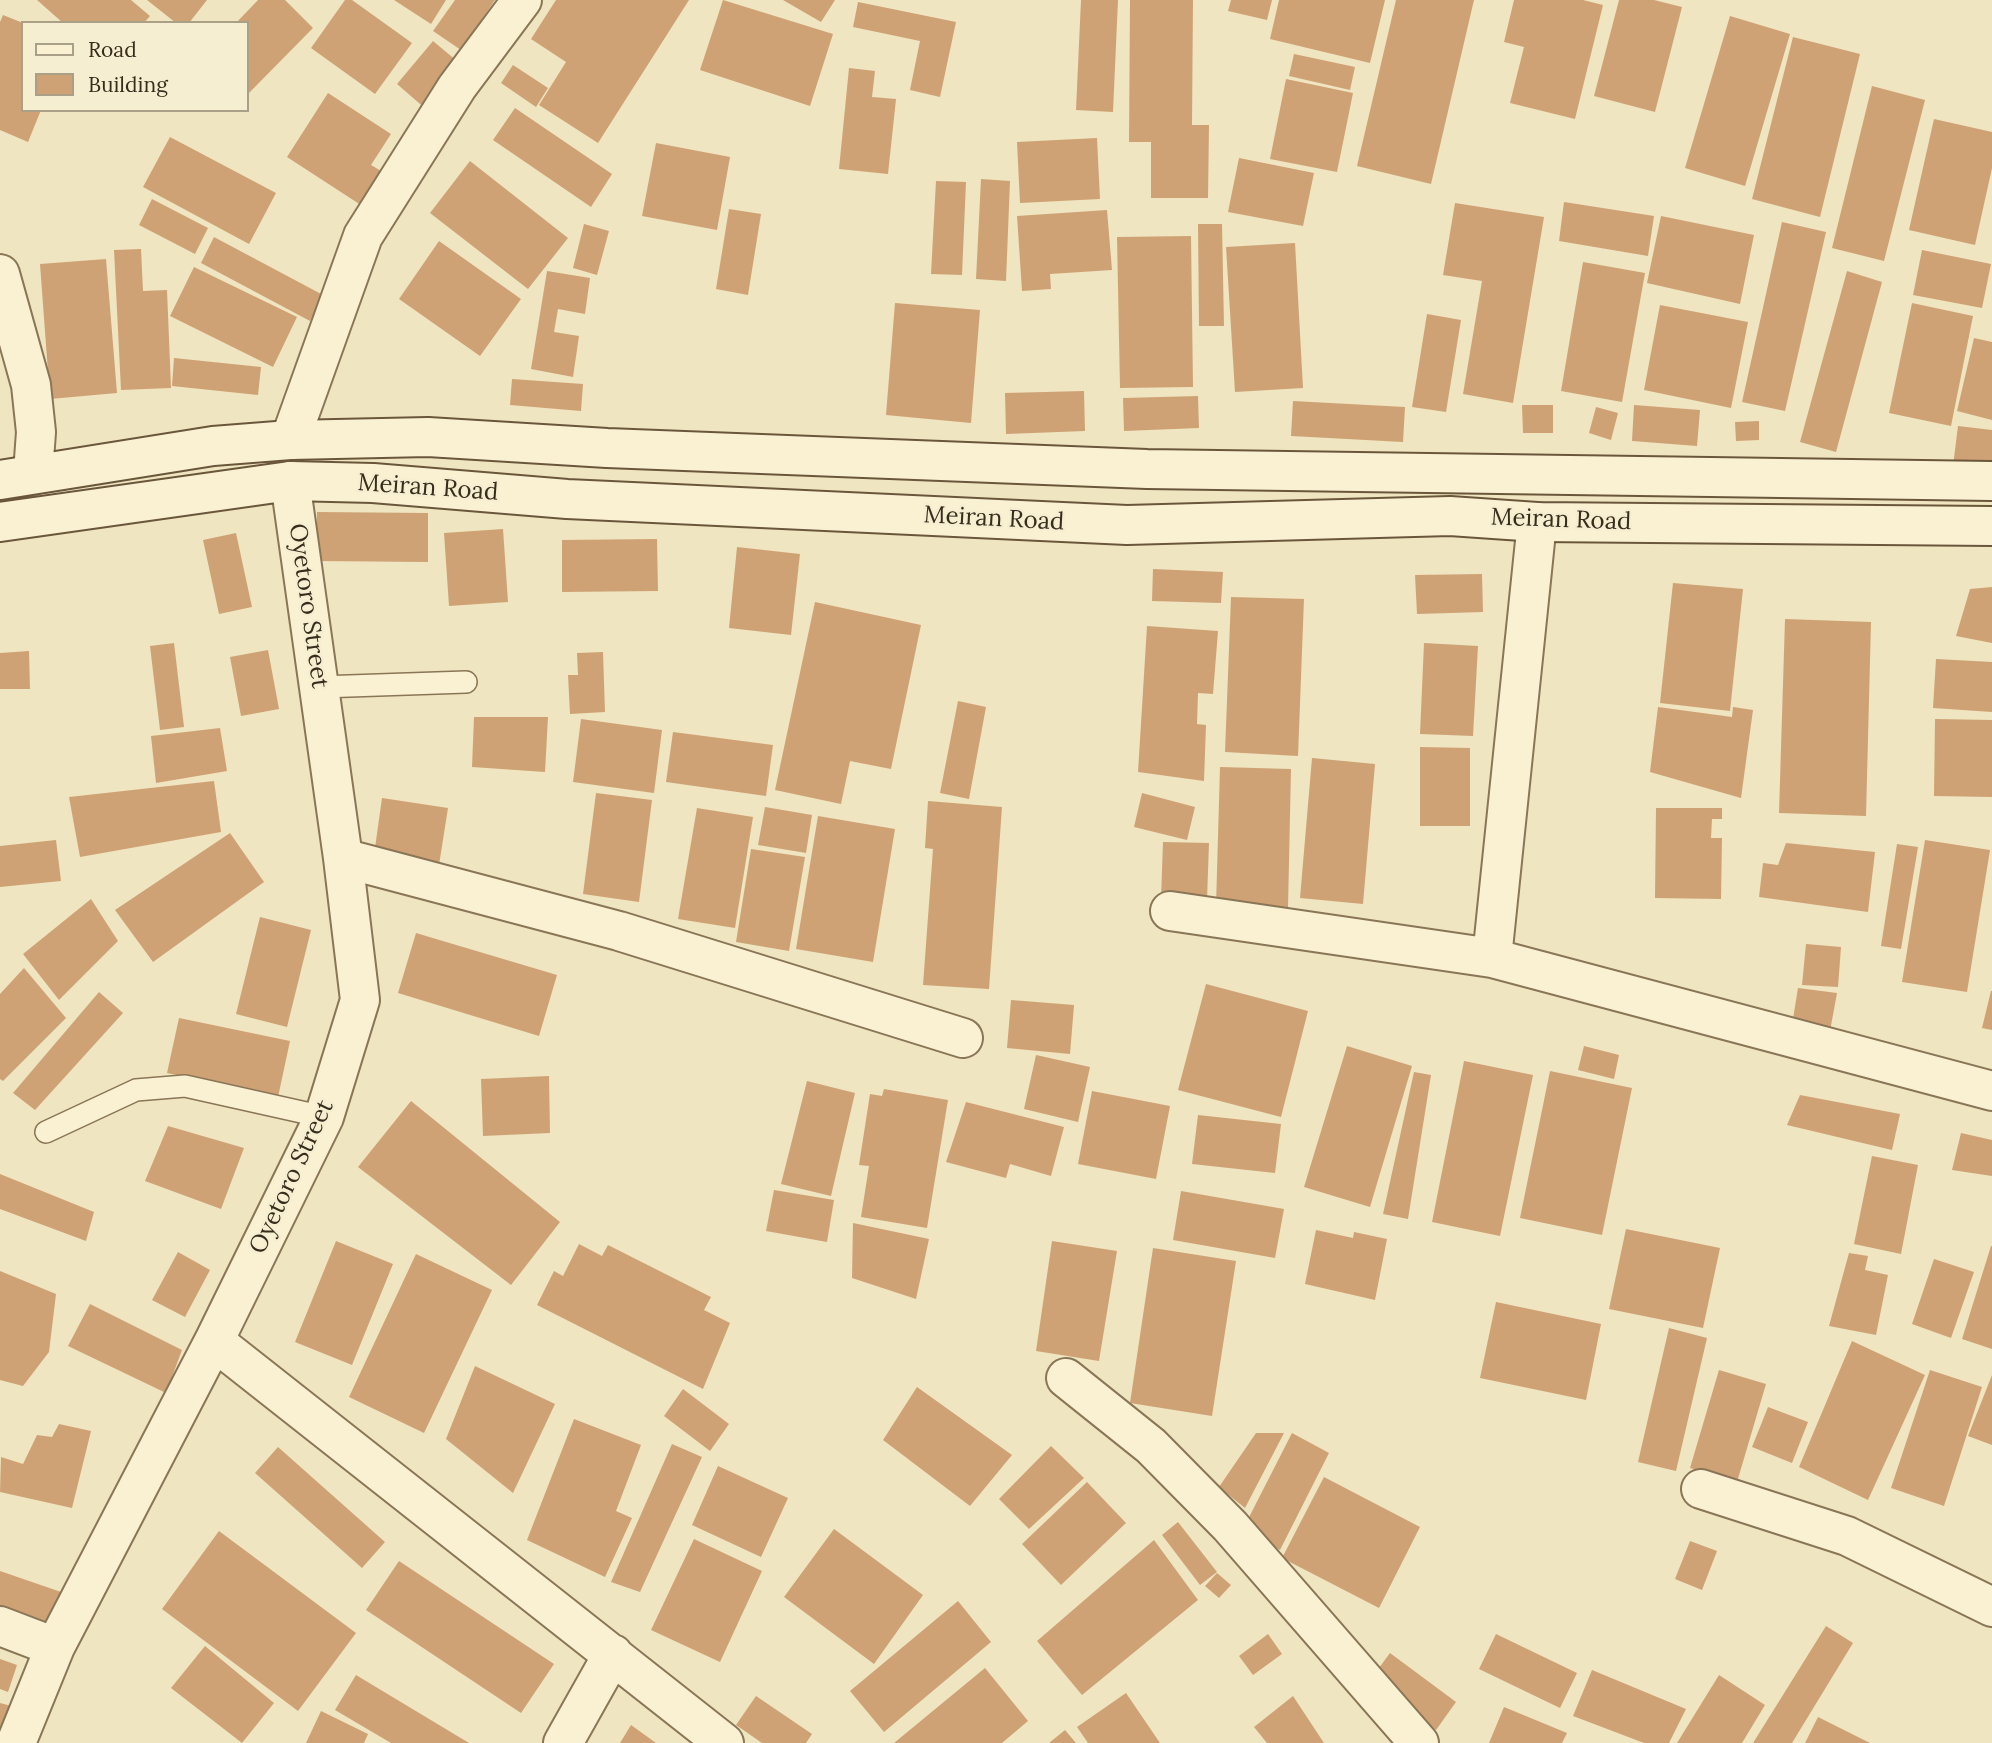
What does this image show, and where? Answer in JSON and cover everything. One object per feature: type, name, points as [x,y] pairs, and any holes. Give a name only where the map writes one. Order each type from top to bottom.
[{"type":"street","points":[[289,440],[363,236],[457,87],[522,0]]},
{"type":"street","points":[[0,274],[31,385],[36,432],[16,476]]},
{"type":"street","name":"Meiran Road","points":[[16,476],[213,446],[289,440],[428,437],[607,448],[1161,469],[1992,481]]},
{"type":"street","name":"Meiran Road","points":[[0,522],[290,481],[373,483],[566,499],[1127,525],[1450,516],[1536,522],[1992,526]]},
{"type":"street","name":"Oyetoro Street","points":[[16,1743],[55,1647],[214,1341],[324,1116],[360,1000],[344,858],[290,481]]},
{"type":"street","points":[[1492,958],[1536,522]]},
{"type":"street","points":[[344,858],[619,930],[963,1038]]},
{"type":"street","points":[[1170,911],[1492,958],[1992,1091]]},
{"type":"street","points":[[214,1341],[724,1743]]},
{"type":"street","points":[[1066,1378],[1151,1446],[1230,1526],[1419,1743]]},
{"type":"street","points":[[1701,1489],[1847,1536],[1992,1607]]},
{"type":"street","points":[[0,1626],[55,1647]]},
{"type":"street","points":[[562,1743],[613,1654]]},
{"type":"lane","points":[[320,688],[466,682]]},
{"type":"lane","points":[[46,1132],[136,1090],[185,1086],[324,1116]]},
{"type":"building","points":[[37,0],[131,0],[150,16],[146,21],[61,21]]},
{"type":"building","points":[[147,0],[207,0],[191,21],[173,21]]},
{"type":"building","points":[[258,0],[285,0],[313,28],[248,94],[248,21],[238,21]]},
{"type":"building","points":[[345,0],[352,0],[412,43],[375,94],[311,48]]},
{"type":"building","points":[[394,0],[446,0],[431,24]]},
{"type":"building","points":[[455,0],[495,0],[461,50],[433,31]]},
{"type":"building","points":[[556,0],[689,0],[598,143],[539,105],[566,62],[531,39]]},
{"type":"building","points":[[723,0],[833,34],[810,106],[700,70]]},
{"type":"building","points":[[783,0],[835,0],[821,22]]},
{"type":"building","points":[[1081,0],[1118,0],[1113,112],[1076,110]]},
{"type":"building","points":[[1130,0],[1193,0],[1192,125],[1209,125],[1208,198],[1151,198],[1151,142],[1129,142]]},
{"type":"building","points":[[1231,0],[1272,0],[1267,20],[1228,11]]},
{"type":"building","points":[[1279,0],[1385,0],[1370,63],[1270,39]]},
{"type":"building","points":[[1396,0],[1474,0],[1431,184],[1357,166]]},
{"type":"building","points":[[1514,0],[1583,0],[1603,5],[1575,119],[1510,103],[1524,47],[1504,42]]},
{"type":"building","points":[[1619,0],[1654,0],[1682,7],[1655,112],[1594,96]]},
{"type":"building","points":[[858,2],[956,22],[940,97],[910,90],[920,41],[853,27]]},
{"type":"building","points":[[3,15],[21,22],[21,112],[40,112],[28,142],[0,130],[0,22]]},
{"type":"building","points":[[1730,16],[1790,34],[1745,186],[1685,168]]},
{"type":"building","points":[[1793,37],[1860,54],[1820,217],[1752,199]]},
{"type":"building","points":[[433,41],[463,66],[427,110],[397,84]]},
{"type":"building","points":[[1294,54],[1355,67],[1350,90],[1289,76]]},
{"type":"building","points":[[513,65],[548,88],[536,107],[501,83]]},
{"type":"building","points":[[849,68],[875,71],[872,97],[896,99],[888,174],[839,169]]},
{"type":"building","points":[[1286,79],[1353,93],[1337,172],[1270,159]]},
{"type":"building","points":[[1872,86],[1925,100],[1884,261],[1832,248]]},
{"type":"building","points":[[328,93],[391,134],[371,165],[388,175],[367,209],[287,157]]},
{"type":"building","points":[[515,108],[612,174],[591,207],[493,140]]},
{"type":"building","points":[[1934,119],[1992,132],[1992,168],[1975,245],[1909,230]]},
{"type":"building","points":[[170,137],[276,193],[249,244],[143,187]]},
{"type":"building","points":[[1097,138],[1100,199],[1020,203],[1017,142]]},
{"type":"building","points":[[656,143],[730,157],[717,230],[642,216]]},
{"type":"building","points":[[1239,158],[1314,173],[1303,226],[1228,212]]},
{"type":"building","points":[[470,161],[568,238],[528,289],[430,213]]},
{"type":"building","points":[[981,179],[1010,181],[1006,281],[976,279]]},
{"type":"building","points":[[936,181],[966,182],[962,275],[931,274]]},
{"type":"building","points":[[152,199],[208,228],[195,254],[139,225]]},
{"type":"building","points":[[1564,202],[1654,216],[1648,256],[1559,241]]},
{"type":"building","points":[[1455,203],[1544,217],[1513,403],[1463,394],[1482,281],[1443,275]]},
{"type":"building","points":[[729,209],[761,214],[748,295],[716,289]]},
{"type":"building","points":[[1107,210],[1112,270],[1050,274],[1051,289],[1022,291],[1017,216]]},
{"type":"building","points":[[1661,216],[1754,235],[1740,304],[1647,283]]},
{"type":"building","points":[[1782,222],[1826,232],[1785,411],[1742,402]]},
{"type":"building","points":[[584,224],[609,231],[597,275],[573,268]]},
{"type":"building","points":[[1198,224],[1222,224],[1224,326],[1199,326]]},
{"type":"building","points":[[1191,236],[1193,387],[1120,388],[1117,237]]},
{"type":"building","points":[[214,237],[323,295],[310,321],[201,263]]},
{"type":"building","points":[[439,241],[521,299],[480,356],[399,299]]},
{"type":"building","points":[[1295,243],[1303,388],[1235,392],[1226,247]]},
{"type":"building","points":[[141,249],[143,291],[167,290],[171,388],[121,390],[114,250]]},
{"type":"building","points":[[1922,250],[1991,264],[1982,308],[1913,295]]},
{"type":"building","points":[[106,259],[117,393],[50,399],[40,264]]},
{"type":"building","points":[[1583,262],[1645,273],[1622,402],[1561,391]]},
{"type":"building","points":[[194,267],[297,317],[273,367],[170,316]]},
{"type":"building","points":[[547,271],[590,278],[585,314],[558,309],[554,332],[579,336],[573,377],[531,369]]},
{"type":"building","points":[[1847,271],[1882,282],[1836,452],[1800,442]]},
{"type":"building","points":[[895,303],[980,310],[971,423],[886,415]]},
{"type":"building","points":[[1912,303],[1973,316],[1951,426],[1889,413]]},
{"type":"building","points":[[1660,305],[1748,322],[1731,408],[1644,390]]},
{"type":"building","points":[[1427,314],[1461,320],[1446,412],[1412,407]]},
{"type":"building","points":[[1974,338],[1992,342],[1992,420],[1957,411]]},
{"type":"building","points":[[174,358],[261,367],[258,395],[172,386]]},
{"type":"building","points":[[512,379],[583,384],[581,411],[510,405]]},
{"type":"building","points":[[1084,391],[1085,431],[1006,434],[1005,393]]},
{"type":"building","points":[[1198,396],[1199,428],[1124,431],[1123,398]]},
{"type":"building","points":[[1293,401],[1405,407],[1403,442],[1291,436]]},
{"type":"building","points":[[1522,405],[1553,405],[1553,433],[1523,433]]},
{"type":"building","points":[[1634,405],[1700,410],[1697,446],[1632,441]]},
{"type":"building","points":[[1596,407],[1618,413],[1611,440],[1589,433]]},
{"type":"building","points":[[1759,421],[1759,440],[1736,441],[1735,422]]},
{"type":"building","points":[[1958,426],[1992,430],[1992,471],[1953,466]]},
{"type":"building","points":[[317,512],[428,513],[428,562],[317,561]]},
{"type":"building","points":[[503,529],[508,602],[449,606],[444,533]]},
{"type":"building","points":[[236,533],[252,607],[219,614],[203,540]]},
{"type":"building","points":[[657,539],[658,591],[562,592],[562,540]]},
{"type":"building","points":[[737,547],[800,554],[791,635],[729,628]]},
{"type":"building","points":[[1153,569],[1223,572],[1221,603],[1152,601]]},
{"type":"building","points":[[1482,574],[1483,612],[1417,614],[1415,575]]},
{"type":"building","points":[[1673,583],[1743,589],[1730,711],[1660,703]]},
{"type":"building","points":[[1992,587],[1992,643],[1956,636],[1970,589]]},
{"type":"building","points":[[1231,597],[1304,599],[1298,756],[1225,752]]},
{"type":"building","points":[[815,602],[921,625],[891,769],[850,761],[841,804],[775,790]]},
{"type":"building","points":[[1785,619],[1871,622],[1866,816],[1779,813]]},
{"type":"building","points":[[1147,626],[1218,631],[1213,694],[1198,693],[1197,724],[1206,725],[1204,781],[1138,772]]},
{"type":"building","points":[[174,643],[184,727],[160,730],[150,646]]},
{"type":"building","points":[[1424,643],[1478,646],[1473,736],[1420,734]]},
{"type":"building","points":[[268,650],[279,709],[241,716],[230,657]]},
{"type":"building","points":[[29,651],[30,689],[0,689],[0,653]]},
{"type":"building","points":[[603,652],[605,712],[570,714],[568,675],[578,675],[577,653]]},
{"type":"building","points":[[1936,659],[1992,662],[1992,712],[1933,708]]},
{"type":"building","points":[[958,701],[986,707],[969,799],[940,793]]},
{"type":"building","points":[[1658,707],[1732,717],[1733,707],[1753,710],[1741,798],[1650,772]]},
{"type":"building","points":[[474,717],[548,717],[545,772],[472,767]]},
{"type":"building","points":[[581,719],[662,730],[654,793],[573,782]]},
{"type":"building","points":[[1935,719],[1992,720],[1992,797],[1934,796]]},
{"type":"building","points":[[220,728],[227,771],[156,783],[151,736]]},
{"type":"building","points":[[673,732],[773,745],[766,796],[666,782]]},
{"type":"building","points":[[1420,747],[1470,748],[1470,826],[1420,826]]},
{"type":"building","points":[[1312,758],[1375,764],[1363,904],[1300,898]]},
{"type":"building","points":[[1220,767],[1291,769],[1288,908],[1216,906]]},
{"type":"building","points":[[214,781],[221,832],[80,857],[69,797]]},
{"type":"building","points":[[596,793],[652,800],[639,902],[583,894]]},
{"type":"building","points":[[1142,793],[1195,807],[1187,840],[1134,827]]},
{"type":"building","points":[[382,798],[448,808],[439,865],[374,855]]},
{"type":"building","points":[[928,801],[1002,807],[989,989],[923,985],[933,849],[925,848]]},
{"type":"building","points":[[765,807],[812,815],[806,853],[758,845]]},
{"type":"building","points":[[697,808],[753,817],[735,928],[678,919]]},
{"type":"building","points":[[1656,808],[1722,808],[1722,819],[1712,819],[1711,838],[1722,838],[1721,899],[1655,898]]},
{"type":"building","points":[[818,816],[895,829],[873,962],[796,949]]},
{"type":"building","points":[[230,833],[264,882],[153,962],[115,910]]},
{"type":"building","points":[[56,840],[61,881],[0,887],[0,846]]},
{"type":"building","points":[[1925,840],[1990,850],[1967,992],[1902,982]]},
{"type":"building","points":[[1163,842],[1209,843],[1207,900],[1161,898]]},
{"type":"building","points":[[1786,843],[1875,852],[1868,912],[1759,897],[1763,863],[1778,865]]},
{"type":"building","points":[[1897,844],[1918,847],[1901,949],[1881,946]]},
{"type":"building","points":[[751,849],[805,857],[789,951],[736,942]]},
{"type":"building","points":[[91,899],[118,941],[59,1000],[23,954]]},
{"type":"building","points":[[260,917],[311,930],[287,1027],[236,1014]]},
{"type":"building","points":[[416,933],[557,975],[539,1036],[398,993]]},
{"type":"building","points":[[1806,944],[1841,947],[1838,987],[1802,985]]},
{"type":"building","points":[[24,968],[66,1018],[3,1081],[0,1079],[0,994]]},
{"type":"building","points":[[1206,984],[1308,1011],[1281,1117],[1178,1090]]},
{"type":"building","points":[[1798,988],[1837,993],[1830,1031],[1792,1025]]},
{"type":"building","points":[[1992,991],[1992,1030],[1982,1028]]},
{"type":"building","points":[[99,992],[123,1013],[35,1110],[13,1093]]},
{"type":"building","points":[[1011,1000],[1074,1005],[1070,1054],[1007,1048]]},
{"type":"building","points":[[179,1018],[290,1041],[278,1097],[167,1073]]},
{"type":"building","points":[[1347,1046],[1412,1066],[1370,1207],[1304,1187]]},
{"type":"building","points":[[1584,1046],[1619,1055],[1614,1079],[1578,1070]]},
{"type":"building","points":[[1036,1055],[1090,1067],[1078,1122],[1024,1109]]},
{"type":"building","points":[[1464,1061],[1533,1075],[1500,1236],[1432,1222]]},
{"type":"building","points":[[1550,1071],[1632,1088],[1602,1235],[1520,1218]]},
{"type":"building","points":[[1414,1072],[1431,1075],[1408,1219],[1383,1214]]},
{"type":"building","points":[[549,1076],[550,1133],[483,1136],[481,1079]]},
{"type":"building","points":[[807,1081],[855,1093],[831,1196],[781,1184]]},
{"type":"building","points":[[884,1089],[948,1100],[927,1228],[861,1217],[869,1166],[859,1165],[870,1094],[882,1096]]},
{"type":"building","points":[[1092,1091],[1170,1106],[1156,1179],[1078,1164]]},
{"type":"building","points":[[1800,1095],[1900,1114],[1892,1150],[1787,1125]]},
{"type":"building","points":[[411,1101],[560,1222],[511,1285],[358,1167]]},
{"type":"building","points":[[966,1102],[1064,1127],[1051,1176],[1010,1164],[1006,1178],[946,1162]]},
{"type":"building","points":[[1198,1115],[1281,1124],[1275,1173],[1192,1164]]},
{"type":"building","points":[[168,1126],[244,1148],[221,1209],[145,1181]]},
{"type":"building","points":[[1961,1133],[1992,1140],[1992,1176],[1952,1170]]},
{"type":"building","points":[[1872,1156],[1918,1165],[1901,1254],[1854,1244]]},
{"type":"building","points":[[0,1174],[94,1212],[86,1241],[0,1209]]},
{"type":"building","points":[[774,1190],[834,1200],[827,1242],[766,1231]]},
{"type":"building","points":[[1181,1191],[1284,1209],[1275,1258],[1173,1240]]},
{"type":"building","points":[[853,1223],[929,1239],[916,1299],[852,1278]]},
{"type":"building","points":[[1626,1229],[1720,1248],[1703,1328],[1609,1309]]},
{"type":"building","points":[[1316,1230],[1353,1238],[1354,1232],[1387,1239],[1375,1300],[1305,1284]]},
{"type":"building","points":[[336,1241],[393,1264],[352,1365],[295,1342]]},
{"type":"building","points":[[1052,1241],[1117,1251],[1099,1361],[1036,1351]]},
{"type":"building","points":[[579,1244],[602,1256],[608,1245],[711,1297],[704,1310],[730,1323],[703,1389],[537,1305],[554,1271],[563,1276]]},
{"type":"building","points":[[1992,1246],[1992,1349],[1962,1339]]},
{"type":"building","points":[[1153,1248],[1236,1261],[1212,1416],[1130,1403]]},
{"type":"building","points":[[178,1252],[210,1270],[185,1317],[152,1300]]},
{"type":"building","points":[[1849,1253],[1868,1256],[1865,1270],[1888,1275],[1876,1335],[1829,1326]]},
{"type":"building","points":[[416,1254],[492,1290],[424,1433],[349,1397]]},
{"type":"building","points":[[1934,1259],[1974,1272],[1951,1338],[1912,1324]]},
{"type":"building","points":[[0,1271],[56,1294],[49,1352],[23,1386],[0,1380]]},
{"type":"building","points":[[1496,1302],[1601,1324],[1586,1400],[1480,1378]]},
{"type":"building","points":[[90,1304],[182,1350],[166,1393],[68,1346]]},
{"type":"building","points":[[1669,1328],[1707,1338],[1676,1471],[1638,1462]]},
{"type":"building","points":[[1852,1341],[1925,1375],[1868,1500],[1799,1467]]},
{"type":"building","points":[[475,1366],[555,1404],[513,1493],[446,1439]]},
{"type":"building","points":[[1719,1370],[1766,1384],[1737,1482],[1690,1468]]},
{"type":"building","points":[[1930,1370],[1982,1387],[1944,1506],[1891,1488]]},
{"type":"building","points":[[1992,1375],[1992,1445],[1968,1436]]},
{"type":"building","points":[[917,1387],[1012,1455],[970,1506],[883,1440]]},
{"type":"building","points":[[683,1389],[729,1424],[710,1451],[664,1416]]},
{"type":"building","points":[[1768,1407],[1808,1422],[1792,1463],[1752,1447]]},
{"type":"building","points":[[574,1419],[641,1445],[616,1511],[632,1518],[605,1577],[527,1540]]},
{"type":"building","points":[[59,1424],[91,1431],[72,1508],[0,1492],[1,1457],[23,1464],[37,1435],[52,1437]]},
{"type":"building","points":[[1256,1433],[1284,1433],[1245,1508],[1219,1487]]},
{"type":"building","points":[[1292,1433],[1329,1453],[1280,1550],[1242,1531]]},
{"type":"building","points":[[672,1444],[702,1457],[640,1592],[611,1582]]},
{"type":"building","points":[[1051,1446],[1084,1478],[1029,1529],[999,1499]]},
{"type":"building","points":[[278,1447],[385,1542],[362,1568],[255,1473]]},
{"type":"building","points":[[718,1466],[788,1498],[761,1557],[692,1525]]},
{"type":"building","points":[[1324,1477],[1420,1527],[1379,1608],[1282,1558]]},
{"type":"building","points":[[1087,1482],[1126,1523],[1061,1585],[1022,1544]]},
{"type":"building","points":[[1178,1522],[1217,1572],[1200,1585],[1162,1535]]},
{"type":"building","points":[[834,1529],[923,1595],[874,1664],[784,1597]]},
{"type":"building","points":[[219,1531],[356,1633],[298,1711],[162,1609]]},
{"type":"building","points":[[694,1539],[762,1571],[720,1662],[651,1630]]},
{"type":"building","points":[[1154,1540],[1198,1600],[1082,1695],[1037,1641]]},
{"type":"building","points":[[1690,1541],[1717,1551],[1702,1590],[1675,1579]]},
{"type":"building","points":[[399,1561],[554,1664],[521,1713],[366,1610]]},
{"type":"building","points":[[0,1571],[64,1593],[43,1636],[0,1613]]},
{"type":"building","points":[[1217,1573],[1231,1585],[1219,1598],[1205,1586]]},
{"type":"building","points":[[958,1601],[991,1642],[884,1732],[850,1691]]},
{"type":"building","points":[[1826,1626],[1853,1643],[1792,1743],[1753,1743]]},
{"type":"building","points":[[1268,1634],[1282,1654],[1253,1675],[1239,1656]]},
{"type":"building","points":[[1496,1634],[1577,1673],[1560,1708],[1479,1669]]},
{"type":"building","points":[[205,1646],[274,1703],[242,1743],[171,1688]]},
{"type":"building","points":[[1390,1653],[1456,1702],[1436,1730],[1406,1709],[1410,1703],[1373,1676]]},
{"type":"building","points":[[0,1659],[17,1665],[8,1692],[0,1689]]},
{"type":"building","points":[[985,1668],[1028,1721],[1002,1743],[894,1743]]},
{"type":"building","points":[[1592,1670],[1686,1709],[1669,1743],[1644,1743],[1573,1716]]},
{"type":"building","points":[[356,1675],[469,1743],[391,1743],[335,1710]]},
{"type":"building","points":[[1719,1675],[1765,1705],[1742,1743],[1677,1743]]},
{"type":"building","points":[[1126,1693],[1160,1743],[1088,1743],[1077,1727]]},
{"type":"building","points":[[756,1696],[812,1734],[806,1743],[762,1743],[736,1725]]},
{"type":"building","points":[[1293,1696],[1324,1743],[1267,1743],[1254,1727]]},
{"type":"building","points":[[0,1703],[15,1707],[0,1743]]},
{"type":"building","points":[[1504,1707],[1567,1733],[1562,1743],[1489,1743]]},
{"type":"building","points":[[321,1711],[368,1734],[364,1743],[306,1743]]},
{"type":"building","points":[[1818,1717],[1870,1743],[1805,1743]]},
{"type":"building","points":[[631,1725],[656,1743],[620,1743]]},
{"type":"building","points":[[1065,1730],[1076,1743],[1049,1743]]}]
